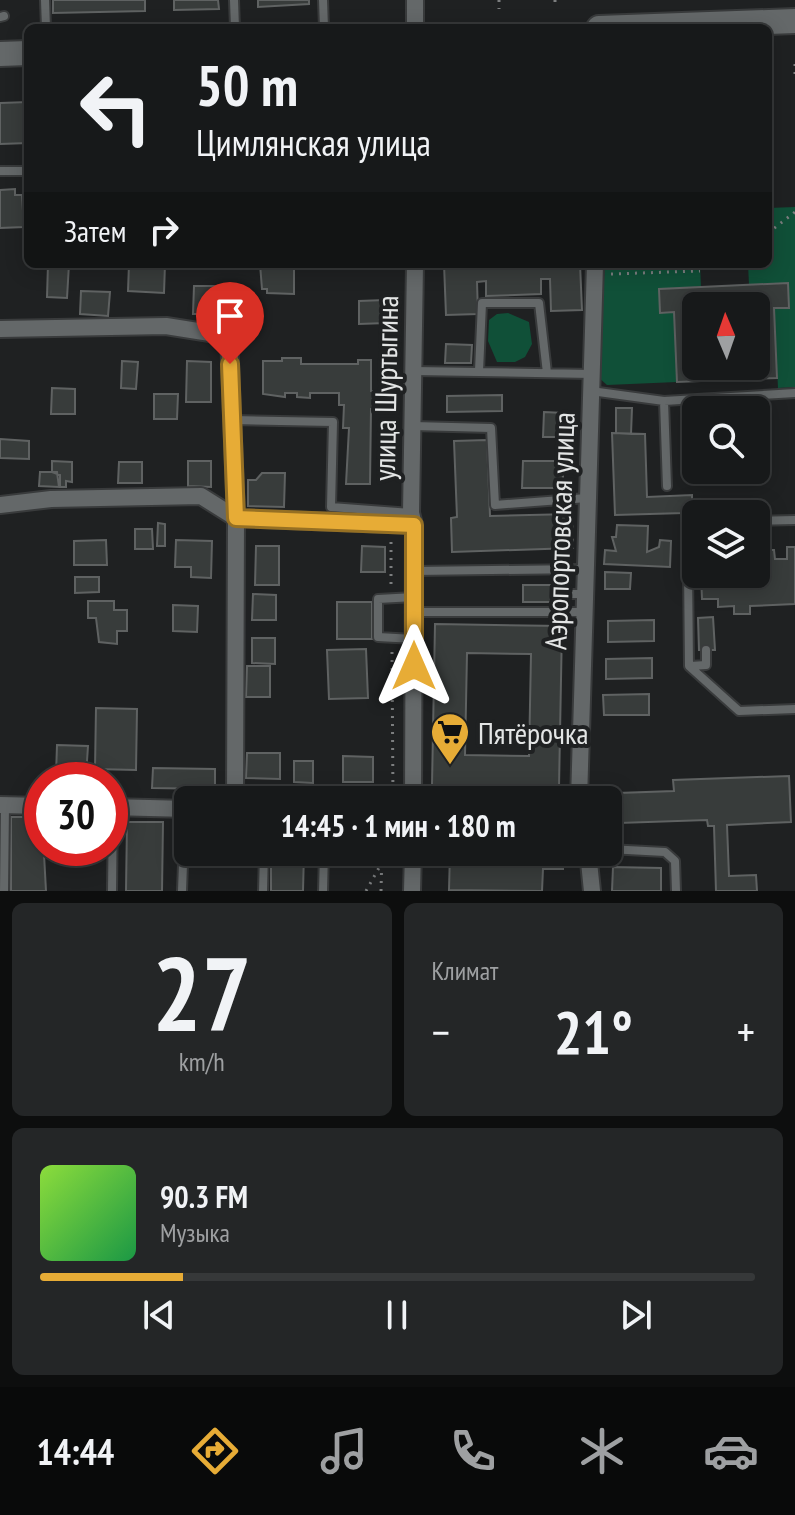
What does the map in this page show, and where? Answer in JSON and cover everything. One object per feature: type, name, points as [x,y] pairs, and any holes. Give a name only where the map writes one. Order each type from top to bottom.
[{"type":"main road","points":[[711,24],[795,21]]},
{"type":"main road","points":[[0,54],[24,53]]},
{"type":"street","points":[[415,0],[415,24]]},
{"type":"street","name":"улица Шуртыгина","points":[[413,786],[415,268]]},
{"type":"street","name":"Аэропортовская улица","points":[[579,786],[595,269]]},
{"type":"street","points":[[0,329],[166,326],[229,336],[236,518],[235,786]]},
{"type":"street","points":[[0,505],[51,499],[201,496],[236,518],[391,524],[412,519]]},
{"type":"street","points":[[2,805],[24,806]]},
{"type":"street","points":[[128,807],[174,809]]},
{"type":"street","points":[[412,891],[413,866]]},
{"type":"street","points":[[592,866],[592,891]]},
{"type":"lane","points":[[45,0],[46,24]]},
{"type":"lane","points":[[234,0],[235,24]]},
{"type":"lane","points":[[323,0],[324,24]]},
{"type":"lane","points":[[0,171],[24,171]]},
{"type":"lane","points":[[479,371],[482,303],[539,303],[547,373]]},
{"type":"lane","points":[[414,371],[547,373],[664,401],[795,393]]},
{"type":"lane","points":[[664,401],[667,486]]},
{"type":"lane","points":[[232,420],[333,422],[331,507],[412,519]]},
{"type":"lane","points":[[413,426],[491,428],[495,505],[587,498]]},
{"type":"lane","points":[[770,521],[795,520]]},
{"type":"lane","points":[[414,571],[584,569]]},
{"type":"lane","points":[[688,588],[689,666],[739,711],[795,709]]},
{"type":"lane","points":[[558,594],[583,594]]},
{"type":"lane","points":[[414,639],[378,637],[378,599],[414,604],[583,612]]},
{"type":"lane","points":[[689,666],[706,665],[706,650]]},
{"type":"lane","points":[[2,805],[4,891]]},
{"type":"lane","points":[[622,850],[665,852],[675,861],[676,891]]},
{"type":"lane","points":[[112,866],[112,891]]},
{"type":"lane","points":[[182,891],[184,866]]},
{"type":"lane","points":[[263,891],[264,866]]},
{"type":"lane","points":[[323,891],[324,866]]},
{"type":"path","points":[[499,0],[499,9]]},
{"type":"path","points":[[555,0],[555,7]]},
{"type":"path","points":[[795,64],[795,74]]},
{"type":"path","points":[[772,230],[795,212]]},
{"type":"path","points":[[595,269],[700,271]]},
{"type":"path","points":[[391,524],[391,599]]},
{"type":"path","points":[[391,637],[393,786]]},
{"type":"path","points":[[366,891],[379,866]]},
{"type":"path","points":[[381,866],[381,891]]},
{"type":"green space","points":[[795,207],[795,387],[778,388],[774,308],[789,307],[787,283],[749,285],[748,268],[772,268],[772,208]]},
{"type":"green space","points":[[605,268],[700,268],[701,287],[659,289],[661,312],[674,312],[677,382],[607,385],[598,377]]},
{"type":"green space","points":[[508,313],[529,322],[532,344],[525,357],[515,362],[497,362],[488,341],[489,320],[497,314]]},
{"type":"building","points":[[53,0],[145,0],[145,11],[53,13]]},
{"type":"building","points":[[174,0],[218,0],[219,9],[174,10]]},
{"type":"building","points":[[258,0],[309,0],[309,4],[258,7]]},
{"type":"building","points":[[24,102],[24,143],[0,144],[0,103]]},
{"type":"building","points":[[15,189],[15,195],[22,195],[24,227],[0,228],[0,190]]},
{"type":"building","points":[[48,268],[69,268],[67,298],[47,297]]},
{"type":"building","points":[[129,268],[165,268],[164,293],[128,291]]},
{"type":"building","points":[[260,268],[294,268],[294,294],[267,293],[267,289],[262,289]]},
{"type":"building","points":[[444,268],[580,268],[582,310],[551,311],[550,279],[541,279],[541,294],[486,296],[486,281],[477,282],[478,314],[446,315]]},
{"type":"building","points":[[788,283],[789,308],[774,308],[777,378],[770,378],[770,292],[682,292],[682,380],[727,380],[677,382],[674,312],[660,313],[659,289]]},
{"type":"building","points":[[194,286],[222,286],[221,314],[193,314]]},
{"type":"building","points":[[81,291],[110,292],[108,316],[80,314]]},
{"type":"building","points":[[385,300],[386,323],[359,324],[359,301]]},
{"type":"building","points":[[446,344],[472,345],[471,363],[445,363]]},
{"type":"building","points":[[282,358],[301,358],[301,364],[358,364],[358,360],[371,360],[371,391],[376,391],[376,409],[371,409],[370,484],[346,484],[349,428],[343,428],[344,405],[339,405],[339,393],[310,393],[310,398],[297,397],[297,393],[285,393],[285,397],[263,394],[263,361],[282,361]]},
{"type":"building","points":[[122,361],[138,362],[136,389],[121,388]]},
{"type":"building","points":[[187,361],[211,362],[211,402],[186,402]]},
{"type":"building","points":[[52,388],[75,389],[75,414],[51,414]]},
{"type":"building","points":[[154,394],[178,394],[177,419],[154,419]]},
{"type":"building","points":[[502,395],[502,411],[447,412],[447,396]]},
{"type":"building","points":[[616,408],[632,408],[631,434],[616,433]]},
{"type":"building","points":[[544,412],[564,413],[564,437],[543,437]]},
{"type":"building","points":[[612,433],[645,434],[647,497],[692,495],[692,500],[682,500],[682,513],[615,515]]},
{"type":"building","points":[[0,439],[29,441],[29,459],[0,458]]},
{"type":"building","points":[[487,440],[490,516],[572,514],[573,548],[452,552],[451,518],[457,517],[454,441]]},
{"type":"building","points":[[52,461],[72,462],[72,482],[66,481],[66,487],[60,487],[60,475],[52,472]]},
{"type":"building","points":[[188,461],[211,461],[211,487],[188,486]]},
{"type":"building","points":[[523,461],[563,461],[563,488],[522,488]]},
{"type":"building","points":[[119,462],[142,462],[142,483],[118,483]]},
{"type":"building","points":[[40,472],[57,472],[59,487],[39,486]]},
{"type":"building","points":[[262,473],[285,473],[284,507],[248,506],[248,480],[256,480]]},
{"type":"building","points":[[158,523],[165,524],[165,546],[157,546]]},
{"type":"building","points":[[617,525],[648,526],[647,552],[659,547],[660,540],[671,541],[670,567],[604,564],[605,550],[616,551],[612,537],[616,537]]},
{"type":"building","points":[[135,529],[152,529],[153,549],[135,549]]},
{"type":"building","points":[[106,540],[107,565],[74,565],[74,541]]},
{"type":"building","points":[[176,540],[212,541],[211,578],[191,577],[191,567],[175,567]]},
{"type":"building","points":[[256,546],[279,546],[279,585],[255,585]]},
{"type":"building","points":[[362,546],[385,547],[385,572],[361,572]]},
{"type":"building","points":[[787,547],[795,547],[795,604],[750,606],[750,614],[734,614],[734,606],[718,607],[718,599],[702,599],[702,588],[770,588],[770,550],[774,550],[775,559],[787,559]]},
{"type":"building","points":[[605,572],[631,573],[630,589],[605,589]]},
{"type":"building","points":[[75,577],[99,577],[99,592],[75,593]]},
{"type":"building","points":[[523,585],[558,585],[558,602],[523,602]]},
{"type":"building","points":[[253,594],[276,595],[276,620],[252,620]]},
{"type":"building","points":[[88,601],[114,601],[114,610],[127,610],[127,631],[117,631],[117,644],[99,642],[96,618],[88,618]]},
{"type":"building","points":[[337,602],[372,602],[372,639],[337,639]]},
{"type":"building","points":[[173,605],[198,606],[197,632],[173,631]]},
{"type":"building","points":[[713,617],[715,650],[699,650],[698,618]]},
{"type":"building","points":[[654,620],[654,641],[608,642],[608,621]]},
{"type":"building","points":[[435,624],[562,626],[559,786],[432,785]],"holes":[[[467,653],[531,654],[529,756],[465,755]]]},
{"type":"building","points":[[252,638],[275,638],[275,664],[252,663]]},
{"type":"building","points":[[366,649],[368,698],[329,699],[327,650]]},
{"type":"building","points":[[652,658],[652,678],[606,679],[606,659]]},
{"type":"building","points":[[247,666],[270,666],[270,697],[246,697]]},
{"type":"building","points":[[649,694],[649,715],[604,715],[603,695]]},
{"type":"building","points":[[96,708],[137,709],[136,770],[128,770],[128,762],[95,762]]},
{"type":"building","points":[[57,745],[88,746],[87,762],[56,762]]},
{"type":"building","points":[[247,753],[280,753],[280,779],[246,778]]},
{"type":"building","points":[[343,756],[373,757],[373,782],[343,782]]},
{"type":"building","points":[[294,761],[313,761],[313,783],[294,782]]},
{"type":"building","points":[[153,768],[215,769],[215,786],[152,788]]},
{"type":"building","points":[[789,776],[791,822],[727,825],[729,876],[756,875],[757,891],[716,891],[714,826],[708,826],[707,820],[622,823],[622,793],[674,791],[673,780]]},
{"type":"building","points":[[11,817],[24,817],[24,866],[45,866],[46,891],[11,891]]},
{"type":"building","points":[[128,822],[163,822],[162,891],[126,891]]},
{"type":"building","points":[[271,866],[304,866],[303,891],[271,891]]},
{"type":"building","points":[[450,866],[563,866],[563,869],[543,869],[542,891],[449,890]]},
{"type":"building","points":[[613,867],[661,868],[661,891],[612,891]]},
{"type":"place","name":"Пятёрочка","points":[[450,766]]},
{"type":"route","points":[[230,364],[236,518],[414,525],[414,666]]}]
